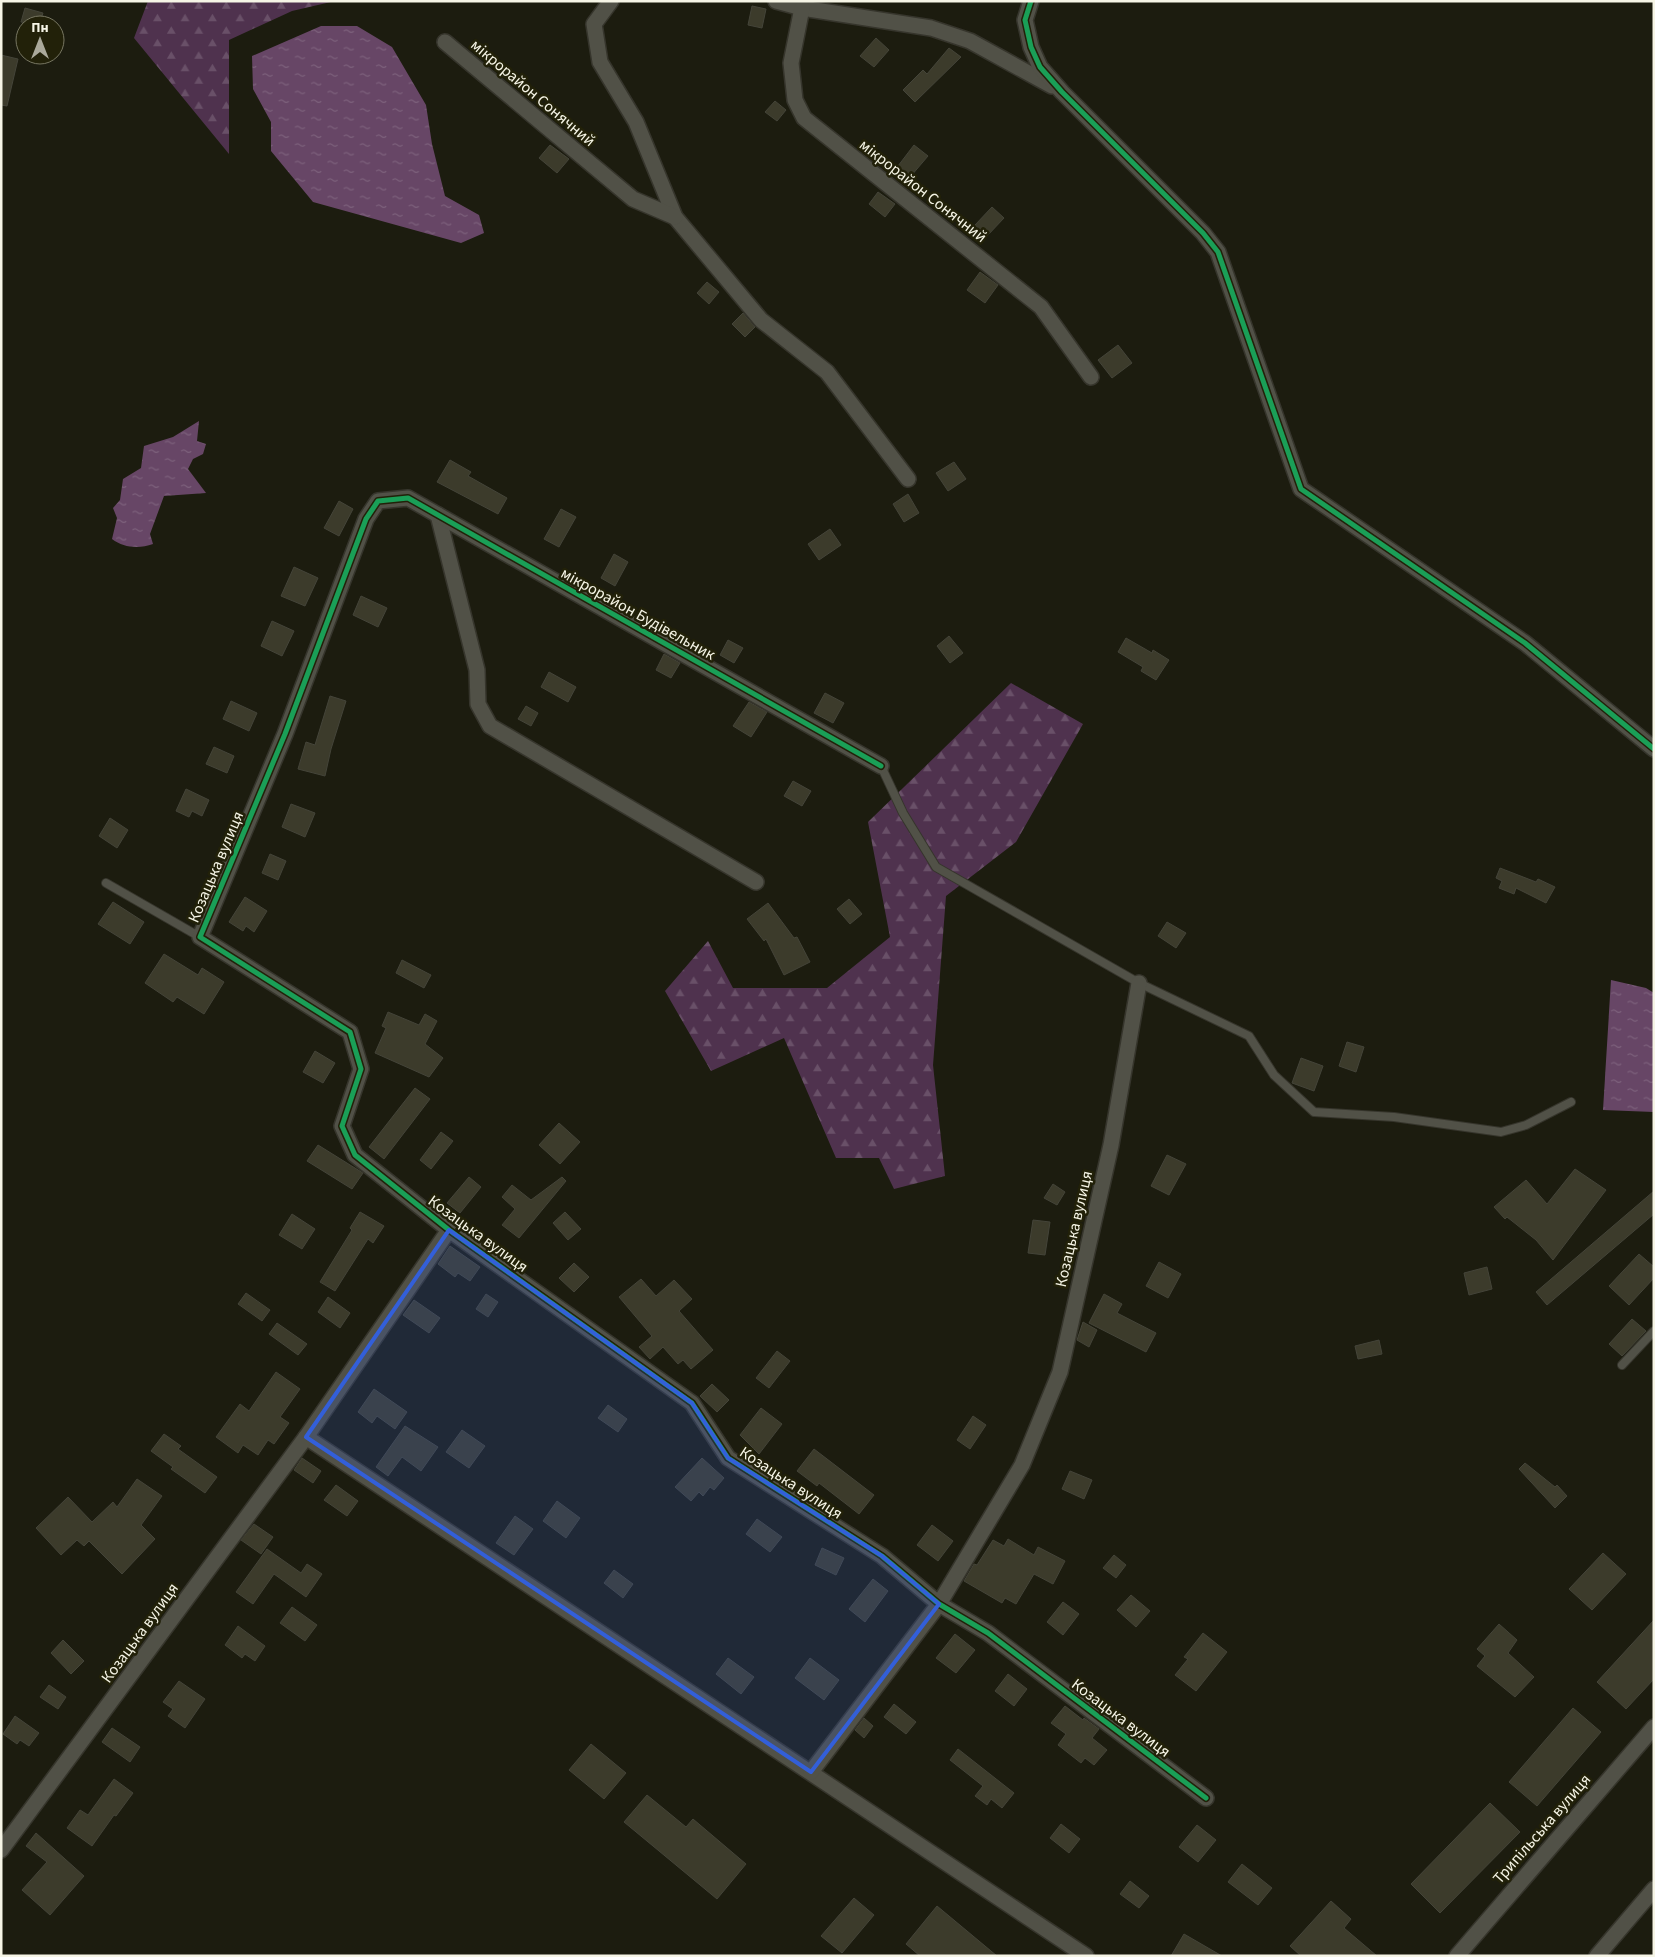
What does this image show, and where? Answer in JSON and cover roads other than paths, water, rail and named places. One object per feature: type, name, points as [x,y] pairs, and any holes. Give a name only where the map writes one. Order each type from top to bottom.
[{"type":"street","name":"мікрорайон Сонячний","points":[[611,1],[594,24],[600,62],[636,122],[675,217],[761,320],[828,372],[908,479]]},
{"type":"street","points":[[776,1],[802,8],[931,28],[970,41],[1062,92]]},
{"type":"street","points":[[1031,1],[1025,20],[1031,47],[1040,67],[1062,92],[1203,233],[1218,252],[1301,489],[1525,643],[1654,749]]},
{"type":"street","name":"мікрорайон Сонячний","points":[[802,8],[791,63],[795,100],[804,118],[1041,307],[1091,377]]},
{"type":"street","name":"мікрорайон Сонячний","points":[[445,42],[633,199],[675,217]]},
{"type":"street","name":"мікрорайон Будівельник","points":[[378,501],[408,498],[881,766]]},
{"type":"street","name":"Козацька вулиця","points":[[378,501],[366,519],[286,734],[200,937],[350,1032],[361,1069],[342,1126],[355,1155],[449,1230],[692,1403],[728,1458],[882,1556],[939,1604],[988,1633],[1206,1798]]},
{"type":"street","points":[[438,515],[476,670],[478,704],[490,726],[756,882]]},
{"type":"street","name":"Козацька вулиця","points":[[811,1772],[939,1604],[1022,1465],[1060,1372],[1111,1144],[1139,983]]},
{"type":"street","name":"Козацька вулиця","points":[[1,1850],[306,1436],[449,1230]]},
{"type":"street","points":[[306,1436],[1086,1956]]},
{"type":"street","name":"Трипільська вулиця","points":[[1457,1956],[1654,1727]]},
{"type":"street","points":[[1597,1956],[1654,1889]]},
{"type":"lane","points":[[881,766],[903,813],[936,867],[1139,983],[1249,1036],[1274,1075],[1314,1112],[1394,1117],[1501,1132],[1526,1125],[1571,1102]]},
{"type":"lane","points":[[106,883],[200,937]]},
{"type":"lane","points":[[1622,1365],[1654,1331]]},
{"type":"water","points":[[321,26],[357,26],[392,47],[426,105],[432,144],[445,196],[479,215],[484,233],[461,243],[313,202],[271,151],[271,122],[253,89],[252,56]]},
{"type":"water","points":[[199,421],[197,441],[206,444],[203,454],[193,459],[188,469],[206,493],[164,496],[150,534],[153,544],[132,547],[112,539],[117,518],[113,508],[120,500],[123,479],[141,468],[144,446],[173,437]]},
{"type":"water","points":[[1611,980],[1646,988],[1654,993],[1654,1112],[1603,1110]]}]
